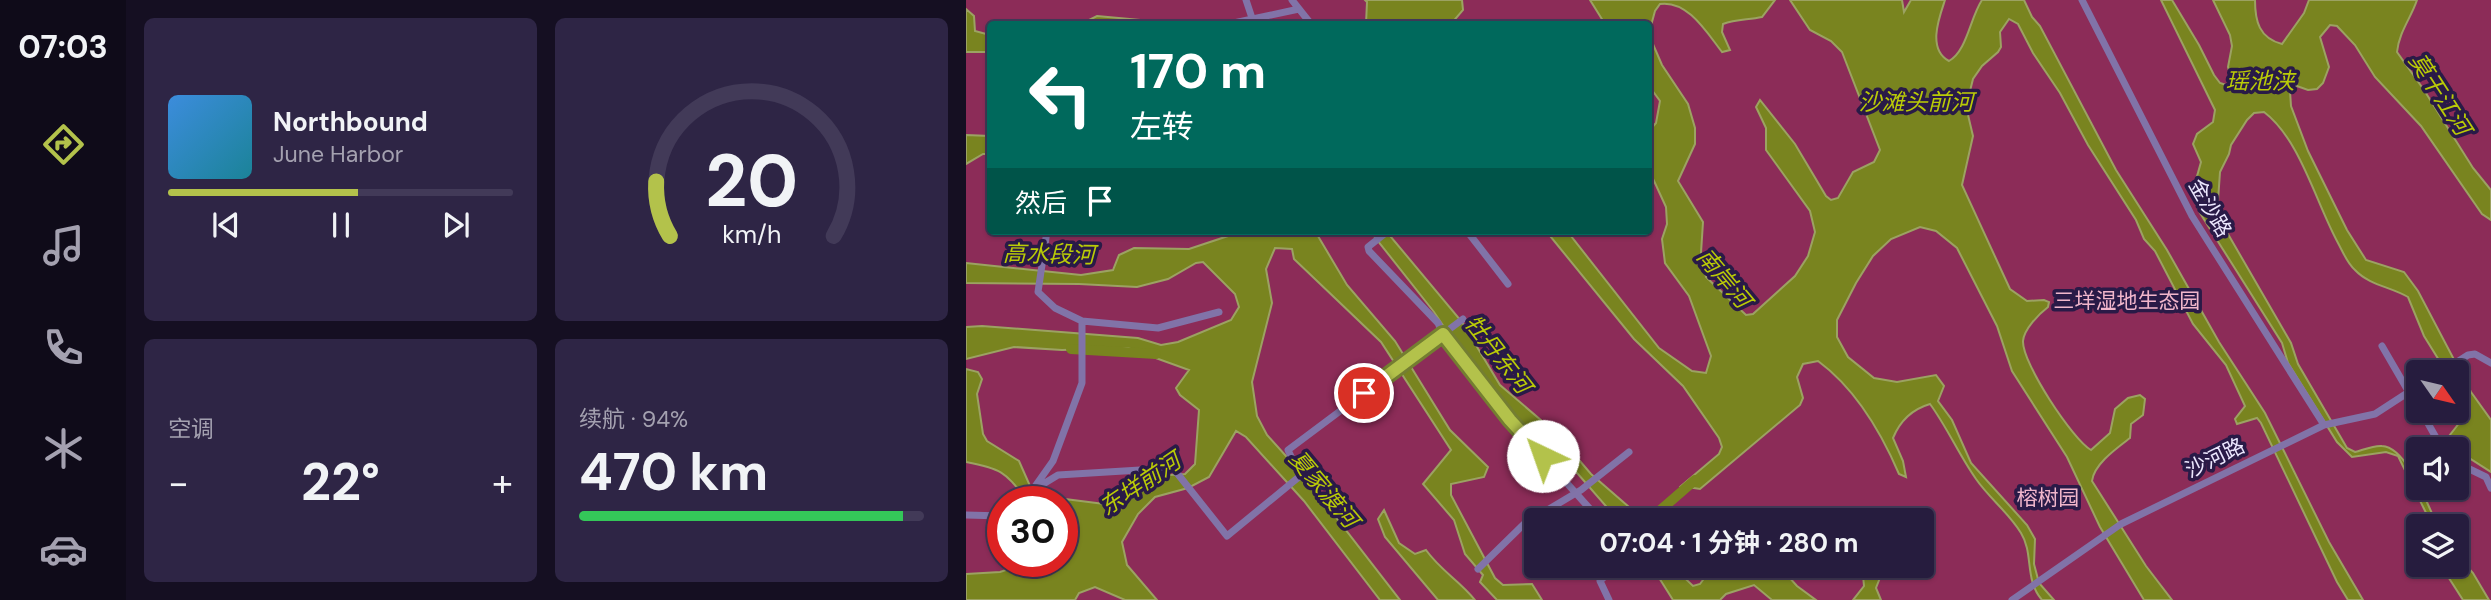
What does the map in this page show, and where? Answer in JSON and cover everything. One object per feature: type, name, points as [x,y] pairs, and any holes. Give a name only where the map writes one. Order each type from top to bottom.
[{"type":"street","points":[[1245,0],[1252,21]]},
{"type":"street","points":[[1292,0],[1309,21]]},
{"type":"street","name":"金沙路","points":[[2082,0],[2192,216],[2324,425]]},
{"type":"street","points":[[1256,21],[1299,9]]},
{"type":"street","points":[[1046,235],[1038,292],[1055,308],[1082,324],[1158,328],[1219,312]]},
{"type":"street","points":[[1383,235],[1368,247],[1369,251],[1438,323],[1443,334],[1510,420],[1591,508]]},
{"type":"street","points":[[1470,235],[1508,284]]},
{"type":"street","points":[[1040,486],[1058,475],[1174,468],[1227,536],[1300,476],[1288,450],[1463,319]]},
{"type":"street","points":[[1037,486],[1053,461],[1082,383],[1082,324]]},
{"type":"street","points":[[2382,346],[2406,387]]},
{"type":"street","points":[[2460,360],[2475,354],[2491,363]]},
{"type":"street","name":"沙河路","points":[[2012,600],[2121,524],[2324,425],[2375,414],[2406,394]]},
{"type":"street","points":[[1478,569],[1524,524],[1578,491],[1629,452]]},
{"type":"street","points":[[2469,469],[2486,477],[2491,488]]},
{"type":"street","points":[[966,515],[987,516]]},
{"type":"street","points":[[1603,578],[1600,581],[1609,600]]},
{"type":"green space","name":"三垟湿地生态园","points":[[966,0],[2491,0],[2491,600],[966,600]]},
{"type":"water","points":[[1365,0],[1462,0],[1463,10],[1454,21],[1366,21]]},
{"type":"water","points":[[1590,0],[1775,0],[1762,17],[1723,24],[1722,32],[1730,50],[1722,52],[1696,19],[1670,4],[1660,4],[1652,22],[1603,21]]},
{"type":"water","points":[[1790,0],[1902,0],[1904,12],[1911,0],[1945,0],[1936,41],[1942,56],[1949,61],[1960,50],[1982,0],[2024,0],[2116,170],[2167,250],[2219,342],[2265,413],[2329,542],[2363,600],[2348,600],[2337,582],[2261,423],[2257,418],[2237,424],[2235,419],[2245,406],[2226,365],[2193,324],[2155,251],[2144,239],[2136,220],[2088,145],[2060,93],[2033,53],[2018,24],[2009,19],[2000,32],[2001,47],[1998,52],[1982,66],[1973,79],[1968,99],[1968,115],[1973,136],[1962,185],[2010,289],[2027,301],[2049,302],[2048,307],[2026,332],[2023,341],[2025,352],[2039,383],[2073,432],[2091,450],[2110,433],[2115,409],[2128,398],[2140,395],[2145,399],[2143,415],[2131,424],[2130,438],[2101,463],[2092,481],[2146,566],[2172,600],[2144,600],[2100,527],[2067,457],[2012,371],[1997,326],[1957,248],[1936,231],[1920,227],[1891,239],[1873,256],[1837,320],[1837,337],[1848,357],[1874,378],[1897,382],[1936,375],[1944,386],[1938,401],[1952,420],[1971,463],[2027,525],[2035,539],[2034,564],[2039,583],[2054,600],[2042,600],[2036,592],[2021,533],[1976,479],[1930,404],[1908,416],[1893,438],[1903,461],[1906,477],[1899,474],[1875,427],[1856,398],[1818,361],[1803,364],[1797,377],[1803,398],[1800,405],[1700,489],[1681,486],[1719,454],[1722,447],[1719,438],[1683,386],[1634,339],[1549,235],[1570,235],[1659,348],[1692,371],[1706,373],[1711,356],[1689,296],[1665,263],[1662,239],[1667,224],[1666,207],[1652,177],[1652,128],[1656,123],[1660,101],[1652,90],[1652,42],[1662,65],[1688,104],[1695,128],[1695,144],[1678,181],[1703,222],[1701,253],[1706,277],[1746,315],[1753,314],[1795,276],[1808,256],[1815,232],[1810,211],[1766,150],[1766,128],[1756,107],[1760,100],[1795,144],[1831,200],[1838,198],[1853,172],[1874,162],[1880,150],[1842,52],[1831,41],[1810,30]]},
{"type":"water","name":"瑶池浃","points":[[2161,0],[2172,0],[2214,75],[2220,83],[2229,86],[2231,77],[2228,67],[2232,46],[2230,35],[2213,0],[2255,0],[2256,15],[2263,33],[2282,44],[2304,13],[2309,0],[2417,0],[2400,38],[2397,52],[2473,168],[2491,190],[2491,220],[2482,214],[2421,126],[2375,77],[2355,45],[2337,26],[2330,25],[2320,37],[2329,67],[2323,83],[2317,89],[2308,90],[2294,85],[2290,91],[2291,106],[2308,151],[2347,230],[2366,260],[2404,272],[2418,291],[2454,360],[2439,360],[2424,336],[2408,297],[2367,279],[2350,264],[2288,138],[2264,112],[2254,113],[2247,120],[2231,145],[2220,172],[2217,215],[2291,343],[2298,364],[2347,448],[2355,452],[2382,446],[2391,449],[2400,456],[2406,464],[2406,472],[2398,456],[2386,452],[2352,457],[2337,442],[2288,363],[2282,343],[2200,213],[2192,194],[2201,162],[2193,144],[2197,134],[2213,122],[2215,110]]},
{"type":"water","points":[[966,9],[974,16],[975,31],[987,34],[987,52],[966,52]]},
{"type":"water","points":[[1097,16],[1151,21],[1087,21]]},
{"type":"water","points":[[966,135],[987,136],[987,154],[966,164]]},
{"type":"water","points":[[1229,235],[1317,235],[1347,285],[1395,341],[1450,430],[1488,467],[1484,477],[1451,484],[1451,495],[1495,578],[1503,585],[1532,584],[1542,600],[1497,600],[1480,582],[1483,575],[1465,554],[1454,520],[1423,484],[1451,450],[1381,342],[1294,259],[1292,249],[1275,248],[1266,269],[1272,303],[1252,382],[1257,416],[1267,435],[1304,476],[1400,600],[1380,600],[1304,501],[1246,437],[1236,431],[1209,477],[1188,488],[1155,497],[1138,514],[1122,542],[1127,565],[1157,600],[1125,600],[1095,587],[1079,593],[1075,600],[966,600],[966,574],[987,573],[987,577],[1078,577],[1078,501],[1112,505],[1127,502],[1154,476],[1185,474],[1195,464],[1199,410],[1180,395],[1176,388],[1189,370],[1128,348],[1062,350],[1014,347],[966,359],[966,327],[1138,338],[1161,345],[1178,342],[1231,320],[1239,307],[1235,294],[1203,262],[1196,263],[1168,279],[1137,287],[966,283],[966,263],[1081,275],[1113,270],[1119,255],[1134,248],[1189,249]]},
{"type":"water","points":[[1373,235],[1389,235],[1462,322],[1500,385],[1556,433],[1591,474],[1630,508],[1608,508],[1578,474],[1496,404],[1434,312]]},
{"type":"water","points":[[966,369],[978,372],[982,379],[977,394],[983,434],[987,441],[1019,461],[1030,486],[1016,486],[996,470],[966,462]]},
{"type":"water","points":[[2469,388],[2491,420],[2491,472],[2469,458],[2469,437],[2448,437],[2458,424],[2469,424]]},
{"type":"water","points":[[2420,500],[2426,500],[2432,514],[2427,514]]},
{"type":"water","name":"夏家渡河","points":[[1384,510],[1399,543],[1415,554],[1426,550],[1475,600],[1438,600],[1385,537],[1378,519]]},
{"type":"water","points":[[2469,568],[2489,600],[2463,600],[2448,577],[2469,577]]},
{"type":"water","points":[[1659,578],[1685,578],[1693,586],[1700,584],[1704,578],[1790,578],[1816,600],[1772,600],[1754,585],[1726,594],[1720,600],[1673,600]]},
{"type":"water","points":[[1863,578],[1880,578],[1876,588],[1881,600],[1853,600],[1864,586]]},
{"type":"waterway","name":"高水段河","points":[[1071,349],[1156,354]]},
{"type":"waterway","name":"沙滩头前河","points":[[1663,508],[1695,480]]},
{"type":"route","points":[[1364,393],[1443,334],[1510,420],[1543,456]]},
{"type":"water label","name":"莫干江河","points":[[2440,94]]},
{"type":"water label","name":"南岸河","points":[[1724,278]]},
{"type":"water label","name":"牡丹东河","points":[[1498,354]]},
{"type":"water label","name":"东垟前河","points":[[1140,484]]},
{"type":"park label","name":"榕树园","points":[[2048,498]]}]
